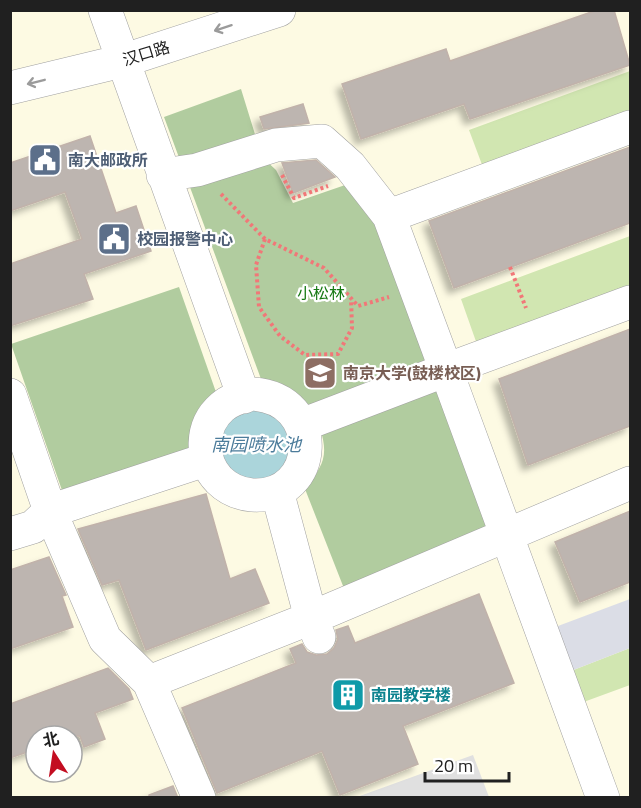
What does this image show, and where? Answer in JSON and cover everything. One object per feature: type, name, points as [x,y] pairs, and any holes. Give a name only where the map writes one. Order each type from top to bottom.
[{"type":"street","points":[[105,10],[244,397]]},
{"type":"street","name":"汉口路","points":[[10,88],[122,61],[279,10]]},
{"type":"street","points":[[388,216],[630,128]]},
{"type":"street","points":[[163,175],[197,170],[269,147],[322,141],[357,175],[388,216],[603,798]]},
{"type":"street","points":[[302,425],[630,302]]},
{"type":"street","points":[[10,394],[50,511],[105,639],[149,682],[199,798]]},
{"type":"street","points":[[264,395],[276,399],[295,413],[302,425],[306,450],[302,465],[288,483],[277,491],[257,495],[235,492],[222,483],[205,460],[205,439],[214,415],[229,402],[244,397],[264,395]]},
{"type":"street","points":[[10,534],[33,527],[50,511],[205,460]]},
{"type":"street","points":[[149,682],[315,627],[506,535],[630,483]]},
{"type":"street","points":[[277,491],[315,627]]},
{"type":"path","points":[[269,147],[294,198],[357,175]]},
{"type":"path","points":[[197,170],[265,239],[324,268],[358,306],[415,288]]},
{"type":"path","points":[[265,239],[256,266],[259,307],[280,336],[305,355],[338,354],[352,328],[351,297]]},
{"type":"path","points":[[510,267],[537,337]]},
{"type":"shaded area","name":"南京大学(鼓楼校区)","points":[[10,11],[630,11],[630,797],[11,797]]},
{"type":"shaded area","points":[[630,599],[630,648],[558,676],[542,632]]},
{"type":"shaded area","points":[[473,755],[489,797],[357,797]]},
{"type":"green space","points":[[630,71],[630,116],[484,170],[469,130]]},
{"type":"green space","name":"小松林","points":[[241,89],[262,157],[276,170],[293,203],[351,183],[385,217],[440,367],[315,414],[298,395],[261,379],[164,117]]},
{"type":"green space","points":[[630,236],[630,294],[479,350],[461,299]]},
{"type":"green space","points":[[179,287],[217,395],[192,454],[64,496],[11,344]]},
{"type":"green space","points":[[444,381],[498,527],[345,591],[305,489],[323,460],[324,446],[320,428]]},
{"type":"green space","points":[[630,648],[630,685],[570,707],[558,676]]},
{"type":"water","name":"南园喷水池","points":[[274,408],[297,443],[276,479],[237,480],[215,447],[232,411]]},
{"type":"building","points":[[597,10],[614,10],[630,65],[470,119],[464,104],[361,139],[342,84],[446,49],[450,61]]},
{"type":"building","points":[[303,104],[309,123],[264,129],[260,117]]},
{"type":"building","points":[[90,136],[116,213],[136,206],[151,251],[84,274],[93,299],[10,326],[10,264],[82,239],[65,192],[10,211],[10,163]]},
{"type":"building","points":[[630,147],[630,223],[454,288],[429,221]]},
{"type":"building","points":[[316,160],[335,177],[293,193],[282,163]]},
{"type":"building","points":[[630,329],[630,426],[528,465],[499,379]]},
{"type":"building","points":[[206,494],[230,579],[255,569],[269,603],[146,650],[119,580],[102,585],[78,529]]},
{"type":"building","points":[[630,511],[630,582],[580,602],[555,542]]},
{"type":"building","points":[[49,557],[66,595],[62,596],[73,627],[10,649],[10,570]]},
{"type":"building","name":"南园教学楼","points":[[479,594],[514,683],[403,726],[418,764],[340,795],[322,751],[217,793],[182,708],[296,663],[290,649],[302,644],[307,652],[316,655],[327,654],[334,648],[338,639],[336,630],[348,626],[355,643]]},
{"type":"building","points":[[108,668],[129,689],[133,699],[95,713],[105,739],[84,747],[84,724],[24,724],[24,753],[10,758],[10,704]]},
{"type":"building","points":[[173,786],[178,798],[149,798],[149,795]]},
{"type":"place","name":"南大邮政所","points":[[45,160]]},
{"type":"place","name":"校园报警中心","points":[[114,239]]},
{"type":"place","name":"南京大学(鼓楼校区)","points":[[320,373]]},
{"type":"place","name":"南园教学楼","points":[[348,695]]}]
